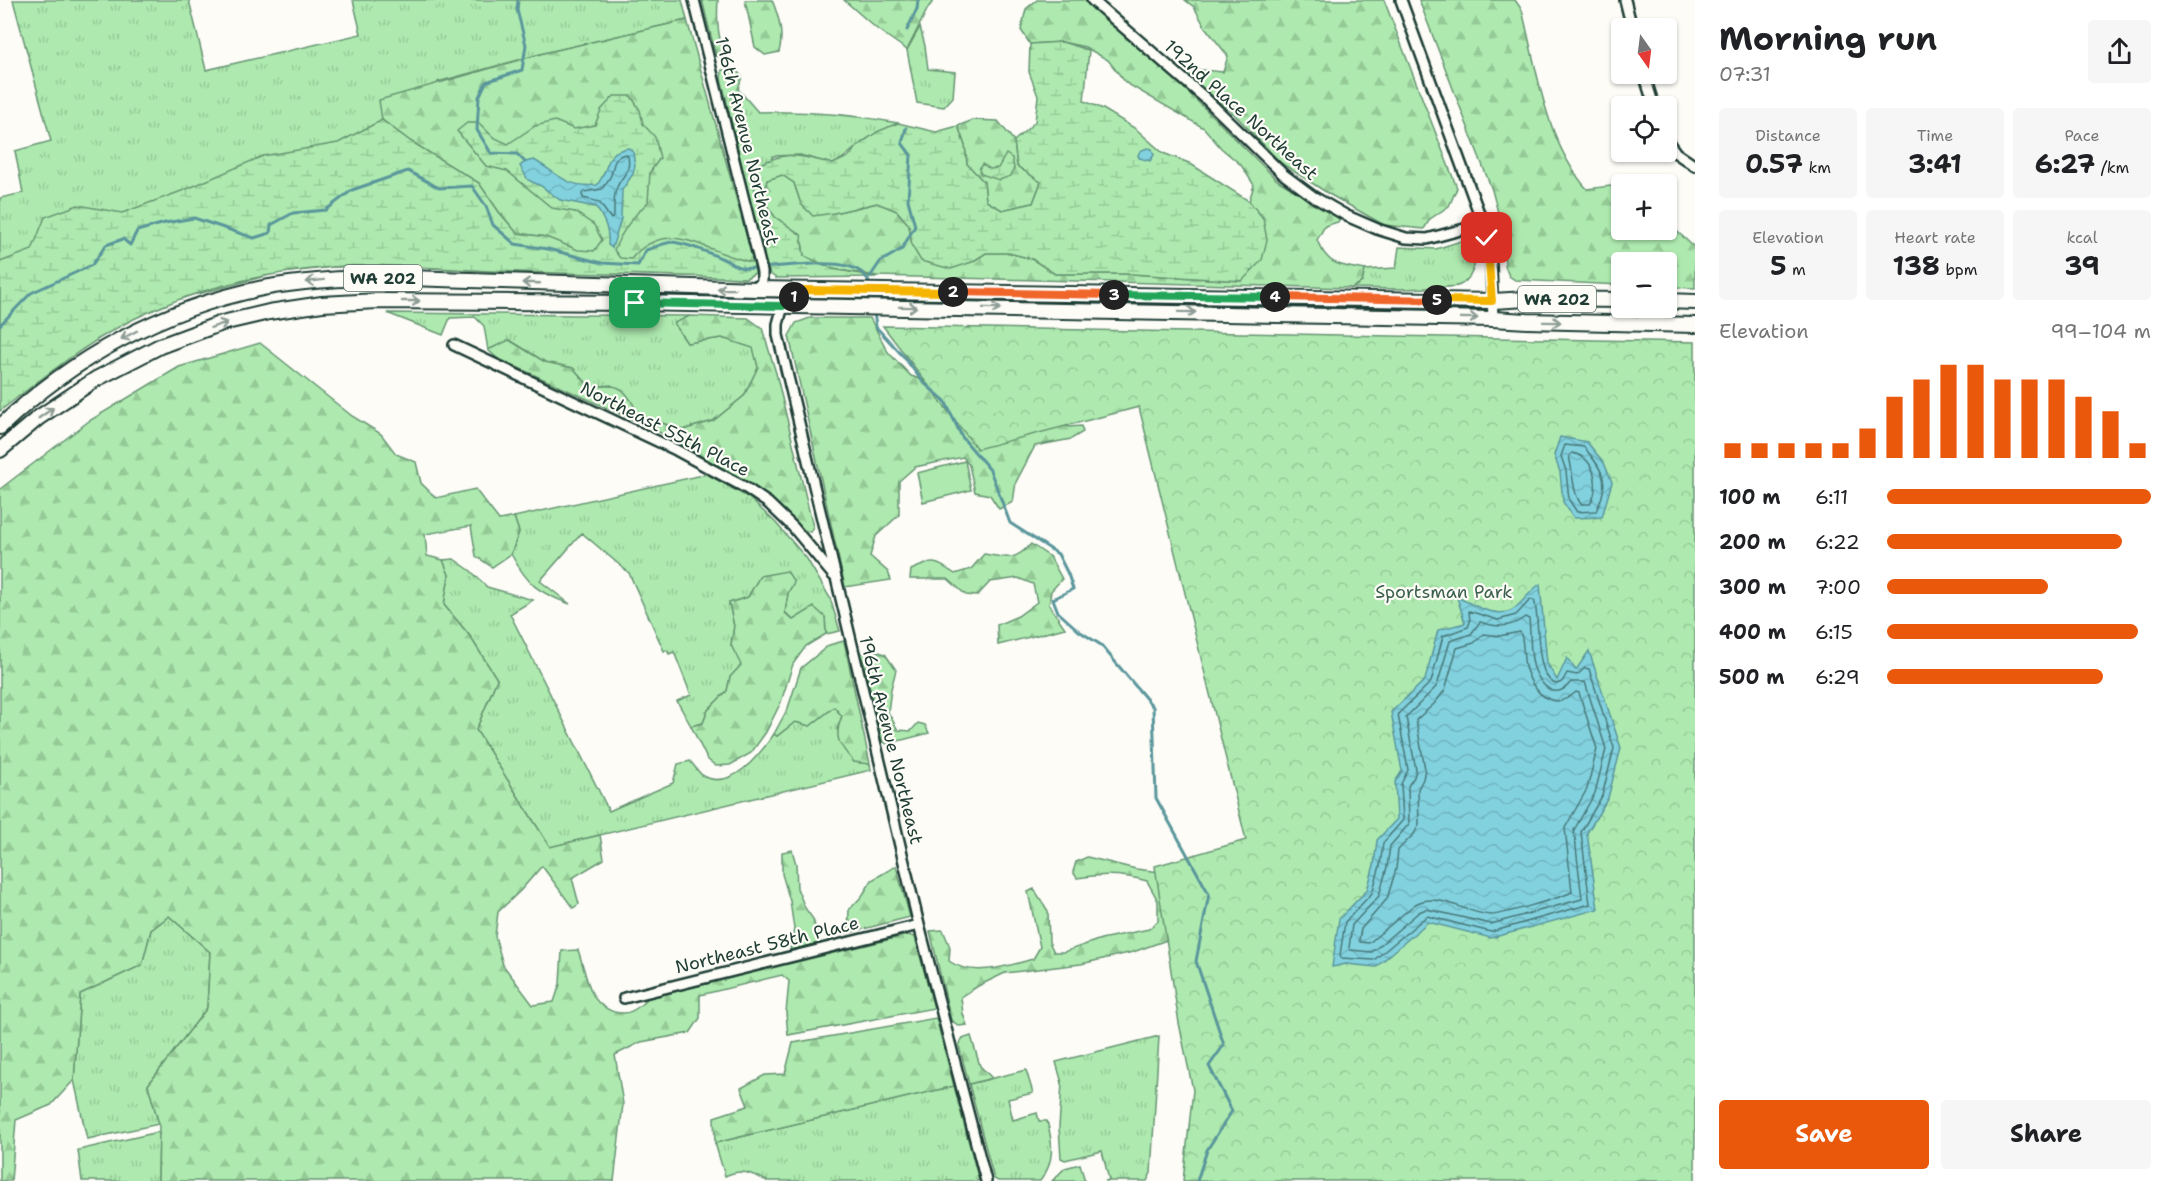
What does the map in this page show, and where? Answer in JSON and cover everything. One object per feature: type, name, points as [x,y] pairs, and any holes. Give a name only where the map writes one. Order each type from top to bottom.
[{"type":"main road","name":"WA 202","points":[[0,427],[27,402],[85,358],[141,329],[215,299],[264,288],[320,280],[377,277],[805,290],[1492,301],[1611,300]]},
{"type":"main road","points":[[740,305],[757,289]]},
{"type":"main road","points":[[783,306],[805,290]]},
{"type":"main road","name":"WA 202","points":[[0,450],[38,418],[96,379],[160,345],[222,323],[269,312],[322,304],[377,301],[882,307],[1695,325]]},
{"type":"main road","points":[[1677,301],[1695,302]]},
{"type":"street","name":"196th Avenue Northeast","points":[[694,0],[760,261],[762,281],[757,289]]},
{"type":"street","name":"192nd Place Northeast","points":[[1092,0],[1205,98],[1283,174],[1314,197],[1367,225],[1406,238],[1427,239],[1483,224]]},
{"type":"street","points":[[1401,0],[1483,224],[1490,257],[1494,319]]},
{"type":"street","points":[[1625,0],[1630,18]]},
{"type":"street","points":[[1677,154],[1695,166]]},
{"type":"street","name":"196th Avenue Northeast","points":[[783,306],[778,324],[778,335],[919,925],[986,1181]]},
{"type":"street","name":"Northeast 55th Place","points":[[454,345],[676,450],[746,488],[768,503],[793,526],[835,578]]},
{"type":"street","name":"Northeast 58th Place","points":[[624,998],[919,925]]},
{"type":"green space","points":[[13,0],[189,0],[206,70],[361,34],[353,0],[682,0],[687,20],[544,53],[438,82],[410,141],[479,183],[546,237],[518,272],[404,267],[333,267],[273,274],[198,294],[169,296],[0,372],[0,198],[23,193],[15,151],[51,141]]},
{"type":"green space","points":[[702,0],[718,0],[718,29],[724,58],[716,56]]},
{"type":"green space","points":[[745,0],[772,0],[780,26],[779,52],[765,55],[755,47]]},
{"type":"green space","points":[[844,0],[934,0],[907,50],[877,29]]},
{"type":"green space","points":[[1037,0],[1084,0],[1187,91],[1277,180],[1340,218],[1338,222],[1325,226],[1317,240],[1330,260],[1365,270],[1362,282],[1352,288],[877,276],[833,269],[804,256],[801,235],[775,217],[762,199],[767,180],[782,175],[794,183],[801,204],[834,213],[878,203],[897,211],[909,225],[912,246],[972,262],[986,253],[1009,253],[1032,259],[1055,274],[1131,274],[1242,281],[1263,218],[1249,201],[1254,185],[1241,165],[1221,148],[1204,128],[1126,83],[1108,60],[1085,47],[1062,42],[1030,44],[1021,30],[1026,9]]},
{"type":"green space","points":[[1185,0],[1384,0],[1457,188],[1449,206],[1430,219],[1424,229],[1384,225],[1329,194],[1281,163],[1234,114],[1187,75],[1193,69],[1223,72],[1228,56],[1205,27],[1194,7]]},
{"type":"green space","points":[[1419,0],[1515,0],[1522,10],[1544,104],[1561,149],[1587,189],[1611,186],[1611,240],[1677,240],[1677,231],[1695,248],[1695,288],[1677,287],[1677,252],[1611,252],[1611,285],[1515,280],[1509,276],[1505,266],[1503,231],[1492,190]]},
{"type":"green space","points":[[687,20],[754,263],[755,273],[746,278],[573,272],[546,237],[517,233],[479,183],[410,141],[382,120],[379,100],[544,53]]},
{"type":"green space","points":[[920,27],[928,69],[955,72],[953,97],[944,107],[917,103],[907,50]]},
{"type":"green space","points":[[1062,42],[1089,50],[1084,101],[1103,109],[1136,129],[1163,153],[1189,163],[1249,201],[1263,218],[1267,240],[1262,260],[1242,281],[1131,274],[1055,274],[1032,259],[1009,253],[986,253],[972,262],[951,269],[921,261],[912,246],[909,225],[897,211],[877,203],[813,216],[801,204],[794,183],[782,175],[767,180],[762,199],[775,217],[801,235],[804,256],[833,269],[877,277],[776,278],[770,274],[764,259],[762,213],[755,194],[753,168],[784,156],[801,156],[833,164],[848,157],[859,145],[877,132],[898,123],[936,132],[958,126],[965,146],[967,164],[984,182],[986,201],[1002,210],[1033,203],[1041,182],[1017,166],[1014,141],[1035,122],[1038,96],[1029,72],[1030,44]]},
{"type":"green space","points":[[722,70],[736,70],[742,77],[738,89],[758,112],[828,114],[898,123],[878,132],[833,164],[800,155],[773,156],[755,194],[762,213],[764,259],[721,78]]},
{"type":"green space","points":[[614,96],[631,96],[640,110],[643,124],[655,137],[660,158],[650,172],[648,202],[628,224],[614,250],[620,258],[631,259],[652,242],[674,238],[697,243],[754,263],[755,273],[746,278],[378,266],[332,267],[286,272],[194,294],[130,321],[72,356],[0,411],[0,262],[32,250],[45,217],[78,205],[122,213],[187,189],[263,156],[338,143],[382,120],[410,141],[479,183],[517,233],[546,237],[578,250],[594,251],[602,240],[594,225],[575,212],[552,208],[507,171],[486,166],[457,131],[467,123],[479,123],[493,137],[508,144],[535,126],[555,121],[574,129],[595,125],[601,110]]},
{"type":"green space","points":[[973,120],[998,121],[1014,141],[1017,166],[1041,182],[1033,203],[1002,210],[986,201],[984,182],[967,164],[965,146],[958,126]]},
{"type":"green space","points":[[1006,154],[1012,158],[1014,168],[1011,176],[999,180],[981,174],[979,169],[982,164],[990,169],[998,168]]},
{"type":"green space","points":[[1464,240],[1474,248],[1475,262],[1470,276],[1460,285],[1408,289],[1352,288],[1362,282],[1365,270],[1396,268],[1399,247],[1436,249]]},
{"type":"green space","points":[[387,313],[690,316],[674,324],[687,343],[722,338],[754,348],[758,367],[744,396],[713,421],[683,430],[647,418],[643,423],[631,419],[633,404],[611,385],[590,387],[573,368],[545,362],[510,340],[488,350],[484,326],[475,317],[450,318],[443,335]]},
{"type":"green space","points":[[690,316],[748,318],[762,328],[776,373],[813,527],[810,532],[803,530],[782,508],[754,486],[643,423],[646,418],[683,430],[713,421],[744,396],[758,367],[753,348],[722,338],[687,343],[674,323]]},
{"type":"green space","points":[[810,318],[870,318],[888,352],[911,376],[1069,427],[1081,426],[1083,432],[1071,439],[1035,446],[1016,482],[1013,502],[999,509],[990,495],[975,492],[969,465],[963,457],[915,467],[899,481],[899,515],[876,536],[870,556],[888,572],[891,580],[845,587],[789,336],[796,323]]},
{"type":"green space","name":"Sportsman Park","points":[[883,326],[1695,342],[1695,1181],[1183,1181],[1193,1090],[1179,1023],[1155,866],[1246,840],[1139,407],[977,449]]},
{"type":"green space","points":[[509,340],[545,362],[573,368],[590,387],[612,386],[621,389],[634,406],[631,419],[497,358],[488,350]]},
{"type":"green space","points":[[260,343],[352,416],[381,434],[396,454],[416,462],[421,483],[436,498],[475,489],[499,520],[514,517],[519,532],[511,554],[492,567],[476,556],[471,526],[425,534],[427,556],[443,560],[449,575],[444,605],[469,635],[497,679],[476,730],[550,847],[600,835],[604,859],[572,878],[579,904],[573,908],[542,866],[498,912],[495,936],[503,965],[533,1005],[554,1002],[560,984],[562,951],[578,950],[595,999],[610,1010],[627,1013],[648,998],[908,935],[915,937],[934,1008],[788,1035],[786,1013],[789,981],[782,975],[700,995],[700,1018],[690,1033],[641,1042],[615,1055],[623,1104],[614,1181],[158,1181],[159,1124],[148,1085],[207,1008],[210,952],[169,916],[151,930],[142,965],[80,994],[74,1080],[51,1105],[16,1120],[11,1181],[0,1181],[0,489],[89,421],[179,367]]},
{"type":"green space","points":[[965,461],[971,490],[923,502],[917,473]]},
{"type":"green space","points":[[707,474],[749,498],[775,522],[807,559],[830,598],[840,631],[826,634],[825,617],[793,620],[785,612],[788,593],[794,582],[760,576],[748,597],[729,603],[734,626],[731,645],[742,665],[730,677],[727,691],[708,710],[703,723],[691,726],[677,701],[691,695],[674,652],[669,654],[667,650],[664,651],[629,573],[582,533],[540,581],[570,604],[534,586],[511,554],[519,532],[514,517]]},
{"type":"green space","points":[[1031,544],[1050,557],[1062,579],[1051,591],[1049,605],[1065,628],[998,645],[997,625],[1018,616],[1037,602],[1033,584],[1018,578],[990,582],[977,596],[966,595],[948,579],[910,579],[911,570],[925,564],[938,564],[955,574],[971,569],[984,554],[999,557],[1015,556]]},
{"type":"green space","points":[[454,559],[471,571],[487,587],[533,600],[510,614],[609,811],[673,783],[678,764],[690,761],[702,775],[713,779],[724,779],[734,775],[753,761],[774,734],[777,736],[795,722],[810,726],[834,707],[842,716],[837,729],[854,762],[870,764],[871,770],[550,847],[476,730],[497,679],[469,635],[444,605],[449,575],[443,560]]},
{"type":"green space","points":[[787,571],[794,582],[788,593],[785,613],[793,620],[814,607],[825,617],[826,634],[806,646],[793,664],[781,702],[766,732],[751,753],[730,765],[716,766],[707,759],[691,726],[703,723],[708,710],[727,691],[730,677],[741,665],[731,645],[734,626],[729,603],[748,597],[760,576]]},
{"type":"green space","points":[[844,641],[870,764],[854,762],[841,746],[838,730],[842,716],[834,707],[810,726],[795,722],[777,736],[774,734],[788,708],[801,668],[829,645]]},
{"type":"green space","points":[[869,649],[885,654],[896,670],[888,712],[898,730],[911,731],[918,723],[925,725],[929,733],[887,744],[882,741],[862,654]]},
{"type":"green space","points":[[792,850],[796,864],[797,888],[805,908],[813,919],[820,943],[790,950],[794,929],[790,901],[782,874],[782,852]]},
{"type":"green space","points":[[1087,857],[1136,869],[1160,872],[1178,936],[1133,952],[1081,964],[1005,973],[961,997],[967,1025],[959,1026],[951,1020],[930,931],[943,930],[950,947],[949,961],[968,969],[979,970],[1033,959],[1040,947],[1028,892],[1034,889],[1048,911],[1049,942],[1054,952],[1064,952],[1101,939],[1149,929],[1158,921],[1158,901],[1147,881],[1112,875],[1077,878],[1073,872],[1076,862]]},
{"type":"green space","points":[[896,866],[910,917],[848,933],[849,910],[872,880]]},
{"type":"green space","points":[[169,916],[210,952],[207,1008],[148,1085],[159,1124],[87,1139],[74,1080],[80,994],[142,965],[151,930]]},
{"type":"green space","points":[[936,1018],[954,1086],[715,1143],[714,1117],[748,1106],[741,1088],[765,1075],[785,1074],[793,1043]]},
{"type":"green space","points":[[971,1036],[980,1066],[992,1078],[969,1084],[959,1046],[962,1039]]},
{"type":"green space","points":[[1159,1036],[1151,1173],[1147,1181],[1105,1181],[1109,1180],[1102,1151],[1065,1160],[1061,1158],[1059,1127],[1062,1083],[1056,1062]]},
{"type":"green space","points":[[1026,1070],[1033,1093],[1008,1099],[1013,1120],[1037,1113],[1039,1121],[1047,1121],[1051,1137],[1050,1160],[1040,1181],[998,1181],[994,1179],[969,1084]]},
{"type":"green space","points":[[954,1086],[979,1181],[767,1181],[742,1172],[725,1176],[715,1143]]},
{"type":"green space","points":[[159,1132],[158,1181],[82,1181],[78,1150]]},
{"type":"green space","points":[[1080,1164],[1085,1181],[1052,1181],[1065,1168]]},
{"type":"water","points":[[629,148],[633,152],[635,166],[633,174],[622,190],[621,219],[612,248],[608,245],[606,225],[596,207],[560,200],[541,186],[528,180],[520,166],[534,160],[570,182],[597,185],[611,157]]},
{"type":"water","points":[[1147,148],[1152,149],[1154,155],[1150,161],[1139,158],[1138,155],[1140,151]]},
{"type":"water","points":[[1560,437],[1587,442],[1604,463],[1612,482],[1602,517],[1574,518],[1563,502],[1560,472],[1554,455]]},
{"type":"water","points":[[1540,584],[1547,663],[1557,680],[1567,658],[1576,670],[1589,651],[1621,748],[1608,798],[1587,833],[1598,909],[1491,938],[1428,922],[1376,967],[1346,964],[1332,967],[1339,919],[1367,890],[1374,865],[1377,840],[1397,819],[1395,782],[1402,771],[1391,712],[1425,680],[1438,630],[1465,623],[1457,597],[1486,610],[1508,612]]},
{"type":"waterway","points":[[518,0],[517,10],[526,45],[522,70],[486,82],[479,97],[477,130],[491,153],[517,154],[525,162]]},
{"type":"waterway","points":[[907,30],[917,9],[918,0]]},
{"type":"waterway","points":[[870,277],[880,262],[902,249],[915,226],[908,200],[911,155],[902,143],[906,128]]},
{"type":"waterway","points":[[0,325],[31,293],[92,265],[106,245],[123,239],[130,245],[137,231],[194,218],[254,238],[270,233],[271,225],[293,213],[326,210],[352,190],[408,171],[439,188],[472,186],[486,206],[493,225],[515,244],[548,249],[602,263],[638,265],[646,250],[673,242],[685,244],[743,268],[815,264],[852,267],[864,275],[870,287]]},
{"type":"waterway","points":[[874,311],[876,327],[923,382],[945,401],[962,437],[990,470],[1010,523],[1058,554],[1073,589],[1053,599],[1058,612],[1079,631],[1101,645],[1153,707],[1156,798],[1209,894],[1196,961],[1224,1045],[1209,1066],[1232,1111],[1207,1150],[1197,1181]]},
{"type":"route","points":[[635,303],[783,306],[805,290],[1492,301],[1487,238]]}]
